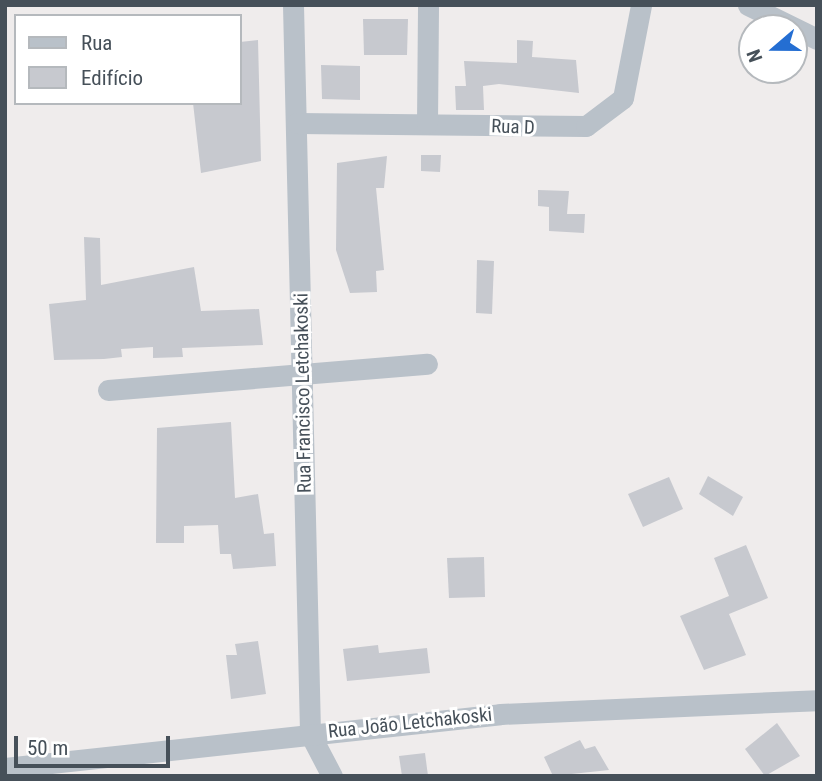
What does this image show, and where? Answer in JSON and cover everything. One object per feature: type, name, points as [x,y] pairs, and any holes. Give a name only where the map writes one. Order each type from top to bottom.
[{"type":"street","name":"Rua Francisco Letchakoski","points":[[293,5],[310,734],[332,776]]},
{"type":"street","points":[[427,123],[428,5]]},
{"type":"street","name":"Rua D","points":[[297,123],[427,123],[560,129],[609,115],[623,98],[641,5]]},
{"type":"street","points":[[748,5],[817,39]]},
{"type":"street","points":[[108,390],[302,379],[427,364]]},
{"type":"street","name":"Rua João Letchakoski","points":[[5,768],[500,714],[817,700]]},
{"type":"building","points":[[363,19],[408,19],[407,55],[364,55]]},
{"type":"building","points":[[258,40],[261,161],[201,173],[193,105],[242,105],[242,42]]},
{"type":"building","points":[[517,40],[533,41],[532,57],[576,60],[579,93],[499,84],[483,86],[484,110],[456,110],[455,86],[466,86],[464,61],[517,63]]},
{"type":"building","points":[[321,65],[360,66],[360,100],[322,99]]},
{"type":"building","points":[[421,155],[441,155],[440,172],[421,171]]},
{"type":"building","points":[[387,156],[384,188],[376,188],[384,270],[376,271],[377,292],[350,293],[336,250],[337,163]]},
{"type":"building","points":[[538,190],[569,191],[567,214],[585,214],[584,233],[549,231],[549,207],[538,206]]},
{"type":"building","points":[[84,237],[100,238],[101,285],[194,267],[201,311],[259,309],[263,345],[182,348],[183,357],[153,358],[153,347],[121,349],[122,357],[54,360],[49,304],[86,300]]},
{"type":"building","points":[[477,260],[494,261],[492,314],[476,313]]},
{"type":"building","points":[[231,422],[235,498],[258,494],[264,534],[274,533],[276,566],[233,569],[231,554],[220,554],[218,525],[184,526],[184,543],[156,543],[157,428]]},
{"type":"building","points":[[708,476],[743,497],[733,516],[699,494]]},
{"type":"building","points":[[669,477],[683,509],[643,527],[628,494]]},
{"type":"building","points":[[746,545],[768,598],[729,614],[746,655],[704,670],[680,616],[729,596],[714,558]]},
{"type":"building","points":[[484,557],[485,597],[449,598],[447,558]]},
{"type":"building","points":[[258,641],[266,694],[231,699],[226,655],[237,655],[235,644]]},
{"type":"building","points":[[378,645],[379,653],[427,648],[430,673],[347,681],[343,649]]},
{"type":"building","points":[[777,723],[800,756],[765,776],[745,749]]},
{"type":"building","points":[[580,740],[585,749],[595,746],[609,770],[553,776],[544,757]]},
{"type":"building","points":[[425,753],[428,776],[402,776],[399,756]]}]
